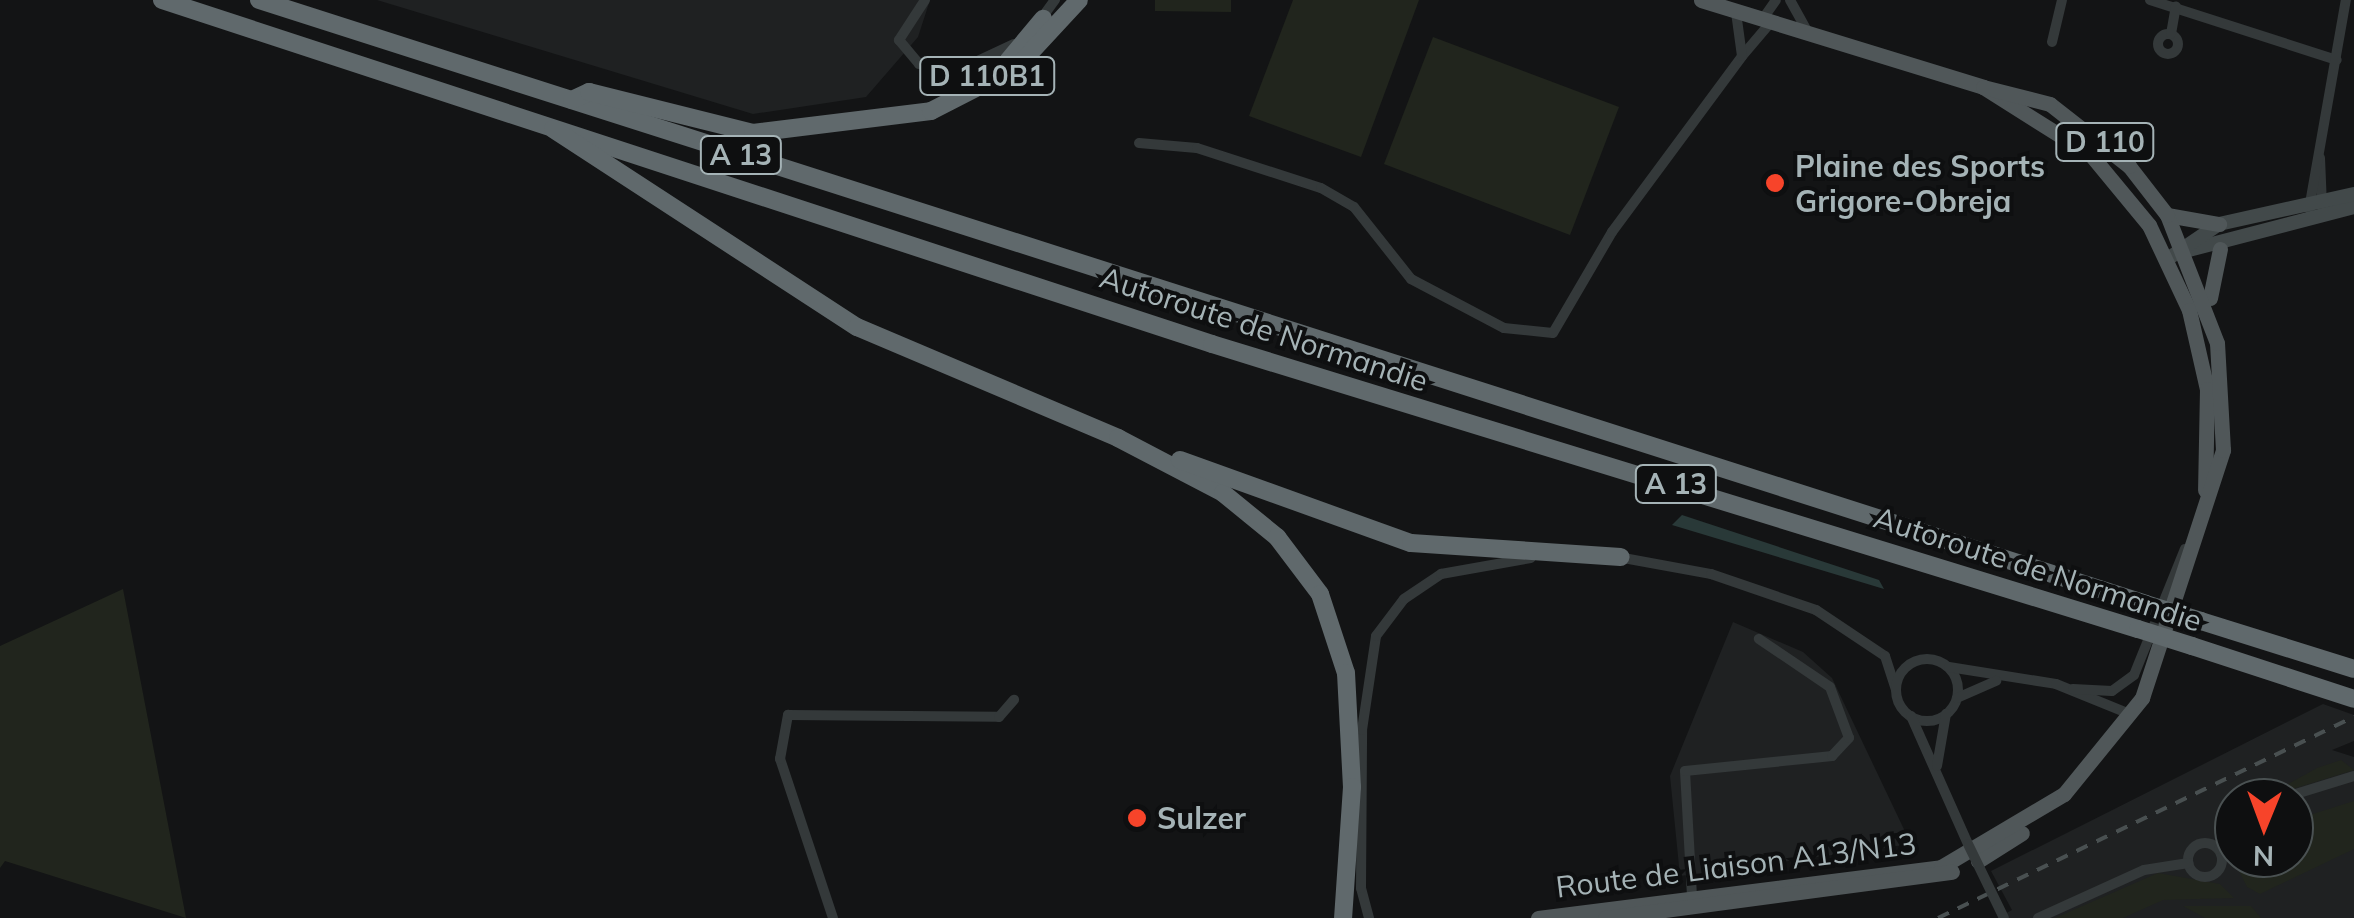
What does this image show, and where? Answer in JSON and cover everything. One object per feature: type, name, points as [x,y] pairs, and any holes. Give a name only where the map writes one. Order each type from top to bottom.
[{"type":"highway","name":"Autoroute de Normandie","points":[[162,0],[1208,342],[2354,698]]},
{"type":"highway","name":"Autoroute de Normandie","points":[[259,0],[2354,670]]},
{"type":"highway","points":[[572,100],[589,92],[753,133],[915,112],[958,102],[1002,78],[1079,0]]},
{"type":"highway","name":"D 110B1","points":[[915,112],[1009,60],[1042,18]]},
{"type":"highway","points":[[549,125],[576,151],[659,191],[872,335],[1118,438],[1394,539],[1621,557]]},
{"type":"highway","points":[[1118,438],[1260,521],[1320,594],[1350,699],[1343,918]]},
{"type":"main road","name":"D 110","points":[[1701,0],[1982,87],[2029,94],[2075,120],[2129,166],[2167,216],[2208,307],[2224,422],[2202,519]]},
{"type":"main road","name":"D 110","points":[[1982,87],[2091,155],[2168,258],[2205,376],[2202,519]]},
{"type":"main road","points":[[2167,216],[2219,224]]},
{"type":"main road","name":"D 110","points":[[2208,307],[2220,249]]},
{"type":"main road","name":"Route de Liaison A13/N13","points":[[1605,918],[1934,879],[2002,848],[2045,809],[2132,716],[2160,656],[2202,519]]},
{"type":"main road","name":"Route de Liaison A13/N13","points":[[1538,918],[1941,867],[2045,809]]},
{"type":"street","points":[[925,0],[898,40],[943,74],[998,56],[1042,18]]},
{"type":"street","name":"D 110B1","points":[[1042,18],[1055,0]]},
{"type":"street","points":[[1139,143],[1197,148],[1321,188],[1354,207],[1411,279],[1504,328],[1553,334],[1612,232],[1767,21],[1776,0]]},
{"type":"street","points":[[1790,0],[1809,34]]},
{"type":"street","points":[[2052,42],[2062,0]]},
{"type":"street","points":[[2150,0],[2176,6],[2197,5],[2337,60]]},
{"type":"street","points":[[2314,216],[2307,200],[2320,152],[2346,0]]},
{"type":"street","points":[[2171,34],[2176,6]]},
{"type":"street","points":[[1736,12],[1742,56]]},
{"type":"street","points":[[2314,216],[2324,197],[2320,152]]},
{"type":"street","points":[[2168,258],[2185,251],[2219,224],[2307,200],[2354,194]]},
{"type":"street","points":[[2185,251],[2220,249],[2314,216],[2354,207]]},
{"type":"street","points":[[1896,689],[1915,662],[2072,689],[2112,691],[2134,675],[2167,578],[2202,519]]},
{"type":"street","points":[[1370,918],[1360,857],[1363,682],[1384,623],[1415,590],[1458,568],[1621,557],[1711,574],[1816,610],[1885,656],[1896,689],[2004,918]]},
{"type":"street","points":[[1692,896],[1685,771],[1832,756],[1849,738],[1830,687],[1760,638]]},
{"type":"street","points":[[1948,667],[1957,698]]},
{"type":"street","points":[[1939,782],[1946,714],[1957,698],[2014,679]]},
{"type":"street","points":[[2072,689],[2132,716]]},
{"type":"street","points":[[833,918],[780,759],[788,715],[999,717],[1014,700]]},
{"type":"street","points":[[1910,715],[1946,714]]},
{"type":"street","points":[[2314,789],[2354,776]]},
{"type":"street","points":[[2188,863],[2198,844],[2214,848]]},
{"type":"street","points":[[2038,918],[2144,870],[2188,863],[2210,877],[2214,873]]},
{"type":"shaded area","points":[[377,0],[930,0],[918,37],[866,97],[753,114]]},
{"type":"shaded area","points":[[1155,0],[1231,0],[1231,12],[1155,11]]},
{"type":"shaded area","points":[[1293,0],[1419,0],[1361,157],[1249,116]]},
{"type":"shaded area","points":[[1433,37],[1619,107],[1570,235],[1384,164]]},
{"type":"shaded area","points":[[1682,515],[1879,580],[1884,589],[1672,525]]},
{"type":"shaded area","points":[[123,589],[186,918],[5,861],[0,868],[0,646]]},
{"type":"shaded area","points":[[1733,622],[1803,652],[1832,678],[1911,844],[1680,876],[1670,776]]},
{"type":"shaded area","points":[[2323,704],[2354,715],[2354,741],[2332,750],[2354,757],[2354,918],[1997,918],[2012,910],[1991,871]]},
{"type":"shaded area","points":[[2341,760],[2354,770],[2314,782],[2314,778],[2299,778]]},
{"type":"shaded area","points":[[2354,801],[2354,849],[2314,868],[2314,814]]},
{"type":"shaded area","points":[[2158,873],[2220,884],[2234,898],[2163,900],[2123,918],[2055,918]]},
{"type":"shaded area","points":[[2242,878],[2293,878],[2260,894],[2247,887]]},
{"type":"shaded area","points":[[2183,906],[2251,906],[2261,918],[2205,918]]},
{"type":"railway","points":[[1938,918],[2354,717]]},
{"type":"place","name":"Plaine des Sports Grigore-Obreja","points":[[1775,183]]},
{"type":"place","name":"Sulzer","points":[[1137,818]]}]
